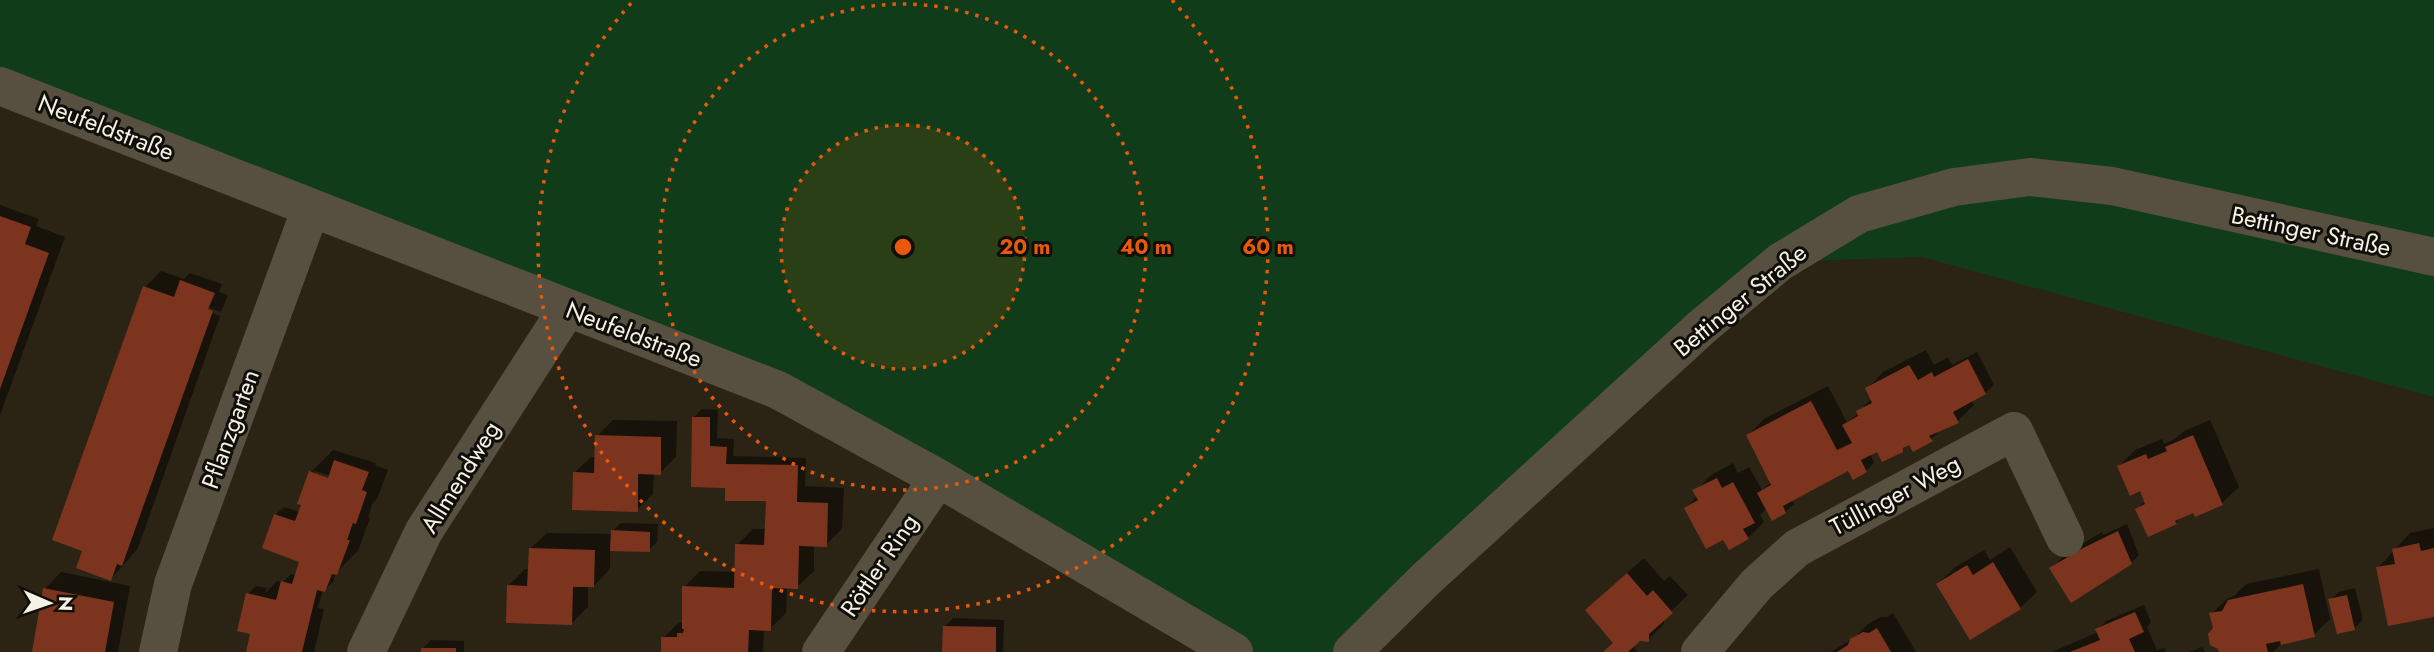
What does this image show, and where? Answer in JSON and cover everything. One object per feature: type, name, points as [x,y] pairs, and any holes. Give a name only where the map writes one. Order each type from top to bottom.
[{"type":"street","name":"Neufeldstraße","points":[[0,86],[778,390],[938,478],[1234,652]]},
{"type":"street","name":"Bettinger Straße","points":[[1352,652],[1436,570],[1703,326],[1780,262],[1859,214],[1954,187],[2030,177],[2112,186],[2434,257]]},
{"type":"street","name":"Pflanzgarten","points":[[158,652],[173,584],[311,208]]},
{"type":"street","name":"Allmendweg","points":[[366,652],[424,531],[568,309]]},
{"type":"street","name":"Tüllinger Weg","points":[[1700,652],[1757,584],[1797,548],[2014,431],[2064,538]]},
{"type":"street","name":"Röttler Ring","points":[[821,652],[938,478]]},
{"type":"green space","points":[[0,0],[2434,0],[2434,397],[1922,257],[1780,262],[1352,652],[1234,652],[778,390],[0,86]]},
{"type":"building","points":[[0,216],[31,227],[25,244],[49,253],[0,389]]},
{"type":"building","points":[[180,280],[215,293],[208,309],[213,311],[122,566],[117,564],[111,581],[76,568],[82,551],[52,540],[143,286],[174,297]]},
{"type":"building","points":[[1968,359],[1986,394],[1953,412],[1959,423],[1929,436],[1933,441],[1913,452],[1909,445],[1903,448],[1903,452],[1882,462],[1877,452],[1861,460],[1867,472],[1853,480],[1848,471],[1783,506],[1786,513],[1772,521],[1757,493],[1771,485],[1746,435],[1811,401],[1837,450],[1852,443],[1842,425],[1858,416],[1856,411],[1872,403],[1865,388],[1909,365],[1918,380],[1932,372],[1934,377]]},
{"type":"building","points":[[692,417],[710,417],[710,446],[727,447],[726,464],[798,465],[797,502],[828,503],[827,547],[799,546],[798,589],[772,588],[771,631],[749,630],[748,652],[661,652],[661,637],[677,637],[677,633],[683,633],[682,586],[734,588],[735,544],[764,545],[766,501],[725,501],[725,488],[691,487]]},
{"type":"building","points":[[595,435],[661,437],[661,475],[638,474],[638,512],[572,510],[573,472],[594,473]]},
{"type":"building","points":[[2193,435],[2223,505],[2195,517],[2193,513],[2175,521],[2177,524],[2148,537],[2135,509],[2145,504],[2140,491],[2130,496],[2117,466],[2146,454],[2148,459],[2167,451],[2165,447]]},
{"type":"building","points":[[334,460],[369,472],[362,490],[367,492],[356,524],[353,523],[347,540],[350,540],[337,575],[332,574],[325,592],[317,590],[302,652],[246,652],[250,634],[237,631],[246,593],[276,600],[281,581],[292,584],[299,562],[262,548],[274,514],[295,521],[301,505],[297,504],[309,471],[328,478]]},
{"type":"building","points":[[1717,478],[1722,488],[1733,482],[1755,523],[1743,529],[1749,539],[1729,550],[1723,540],[1706,549],[1684,508],[1698,500],[1692,490]]},
{"type":"building","points":[[611,530],[650,532],[650,552],[610,551]]},
{"type":"building","points":[[2118,531],[2132,564],[2071,603],[2049,568]]},
{"type":"building","points":[[2419,543],[2421,551],[2434,548],[2434,617],[2388,626],[2376,567],[2395,564],[2392,549]]},
{"type":"building","points":[[529,548],[595,550],[594,587],[573,587],[572,625],[506,623],[507,585],[527,586]]},
{"type":"building","points":[[1993,562],[2021,609],[1970,640],[1936,584],[1967,565],[1973,575]]},
{"type":"building","points":[[1627,573],[1647,596],[1653,590],[1673,613],[1649,634],[1649,642],[1640,641],[1628,652],[1603,652],[1613,643],[1585,610]]},
{"type":"building","points":[[2303,584],[2315,637],[2281,645],[2280,641],[2266,644],[2268,652],[2219,652],[2210,645],[2208,634],[2213,628],[2209,613],[2222,611],[2228,600]]},
{"type":"building","points":[[43,588],[114,602],[105,652],[32,652]]},
{"type":"building","points":[[2347,595],[2355,630],[2337,634],[2328,599]]},
{"type":"building","points":[[2135,612],[2144,632],[2129,639],[2135,652],[2070,652],[2100,640],[2095,629]]},
{"type":"building","points":[[943,626],[996,627],[996,652],[942,652]]},
{"type":"building","points":[[1877,628],[1891,652],[1837,652],[1848,645],[1850,639]]},
{"type":"building","points":[[421,648],[456,648],[456,652],[421,652]]}]
